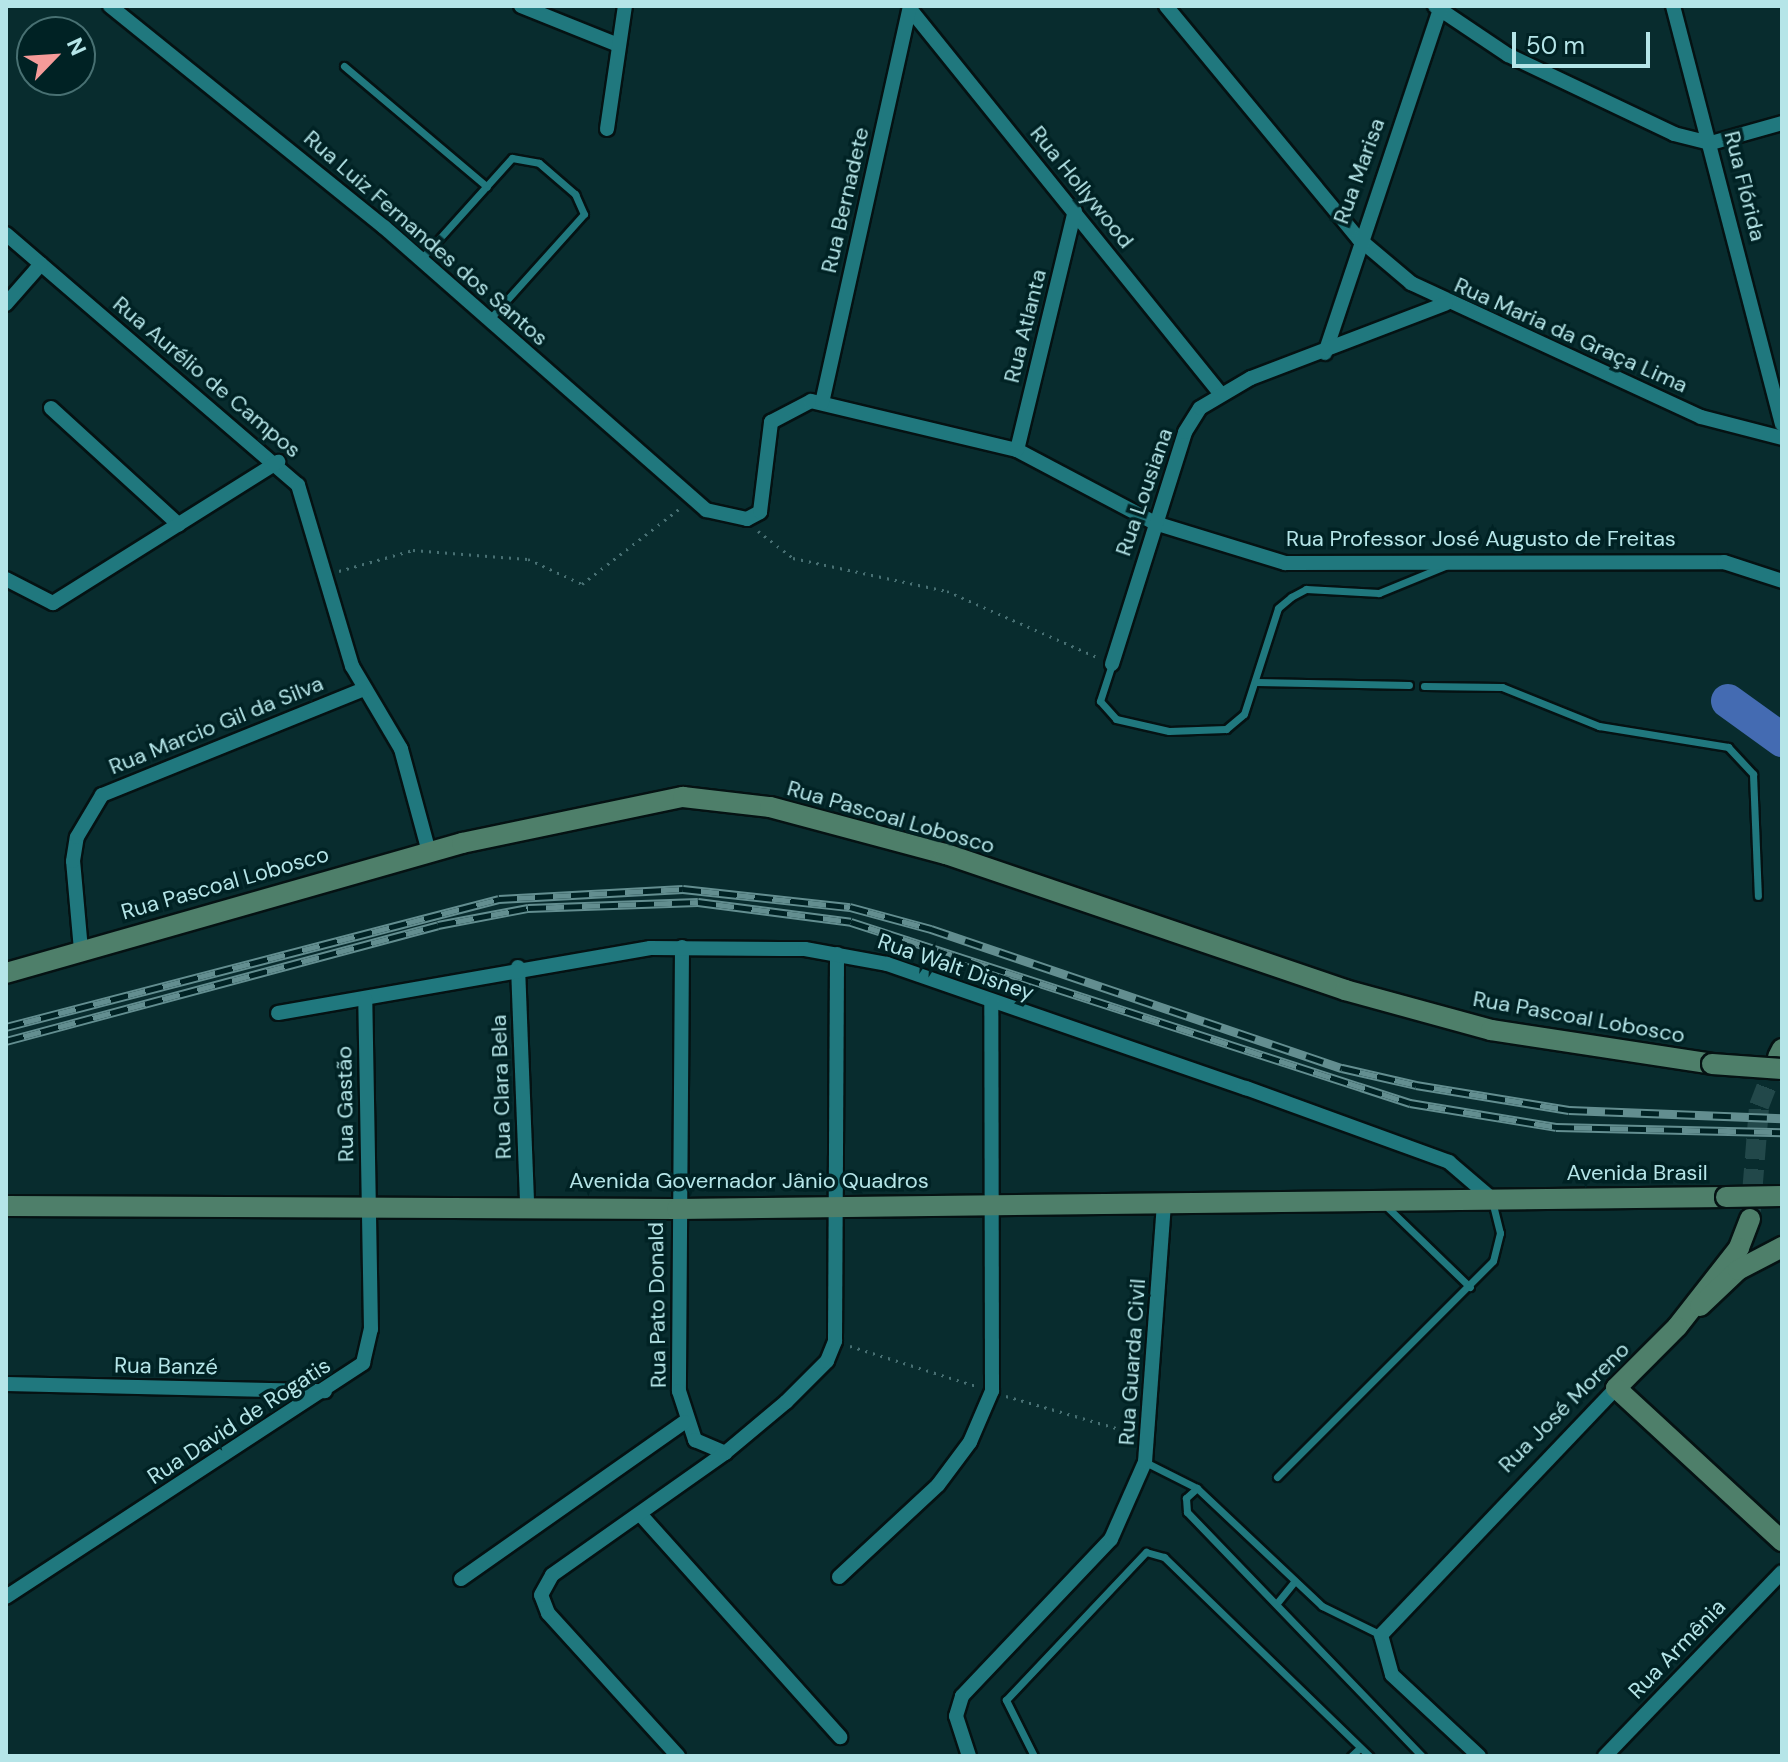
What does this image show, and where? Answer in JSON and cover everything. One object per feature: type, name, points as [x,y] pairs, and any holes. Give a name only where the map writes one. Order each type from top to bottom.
[{"type":"main road","name":"Rua Pascoal Lobosco","points":[[6,973],[429,852],[650,799],[770,807],[946,854],[1289,972],[1491,1030],[1712,1064],[1781,1058]]},
{"type":"main road","name":"Avenida Brasil","points":[[1491,1198],[1782,1196]]},
{"type":"main road","name":"Avenida Governador Jânio Quadros","points":[[6,1206],[369,1209],[527,1205],[677,1209],[836,1204],[1383,1204],[1491,1198]]},
{"type":"main road","name":"Rua José Moreno","points":[[1616,1388],[1677,1327],[1739,1248],[1750,1219]]},
{"type":"main road","points":[[1677,1327],[1738,1270],[1782,1247]]},
{"type":"main road","points":[[1616,1388],[1782,1541]]},
{"type":"street","name":"Rua Luiz Fernandes dos Santos","points":[[110,6],[421,259],[688,502],[706,510],[747,519]]},
{"type":"street","points":[[521,6],[616,44]]},
{"type":"street","points":[[607,129],[616,44],[625,6]]},
{"type":"street","name":"Rua Maria da Graça Lima","points":[[1166,6],[1359,239],[1445,304],[1714,422],[1782,438]]},
{"type":"street","name":"Rua Flórida","points":[[1673,6],[1782,424]]},
{"type":"street","name":"Rua Hollywood","points":[[910,8],[1220,393]]},
{"type":"street","name":"Rua Bernadete","points":[[822,403],[910,8]]},
{"type":"street","points":[[1439,8],[1609,105],[1711,143],[1782,123]]},
{"type":"street","name":"Rua Marisa","points":[[1325,353],[1359,239],[1439,8]]},
{"type":"street","name":"Rua Atlanta","points":[[1017,450],[1075,211]]},
{"type":"street","name":"Rua Aurélio de Campos","points":[[6,234],[278,462],[311,510],[337,622],[364,689],[401,749],[429,852]]},
{"type":"street","points":[[6,304],[41,264]]},
{"type":"street","name":"Rua Lousiana","points":[[1112,664],[1185,432],[1220,393],[1445,304]]},
{"type":"street","points":[[747,519],[766,498],[771,422],[795,405],[822,403]]},
{"type":"street","name":"Rua Professor José Augusto de Freitas","points":[[822,403],[1017,450],[1155,523],[1285,563],[1724,562],[1782,581]]},
{"type":"street","points":[[51,408],[179,525]]},
{"type":"street","points":[[6,579],[53,603],[278,462]]},
{"type":"street","name":"Rua Marcio Gil da Silva","points":[[81,950],[73,861],[82,825],[102,795],[364,689]]},
{"type":"street","name":"Rua Walt Disney","points":[[278,1013],[365,999],[518,967],[682,947],[837,954],[991,1002],[1449,1162],[1491,1198]]},
{"type":"street","name":"Rua Pato Donald","points":[[682,947],[677,1209],[684,1422]]},
{"type":"street","points":[[678,1756],[548,1613],[541,1595],[552,1575],[749,1439],[827,1361],[839,1322],[837,954]]},
{"type":"street","name":"Rua Clara Bela","points":[[518,967],[527,1205]]},
{"type":"street","name":"Rua Gastão","points":[[365,999],[369,1209]]},
{"type":"street","points":[[839,1577],[938,1485],[983,1416],[997,1350],[991,1002]]},
{"type":"street","name":"Rua Guarda Civil","points":[[969,1756],[956,1716],[962,1696],[1111,1539],[1145,1462],[1164,1204]]},
{"type":"street","name":"Rua David de Rogatis","points":[[6,1597],[325,1391],[370,1351],[369,1209]]},
{"type":"street","name":"Rua Banzé","points":[[6,1384],[325,1391]]},
{"type":"street","name":"Rua José Moreno","points":[[1381,1635],[1393,1616],[1616,1388]]},
{"type":"street","points":[[461,1579],[684,1422],[695,1440],[725,1453]]},
{"type":"street","points":[[640,1514],[840,1737]]},
{"type":"street","name":"Rua Armênia","points":[[1605,1756],[1782,1572]]},
{"type":"street","points":[[1381,1635],[1392,1675],[1479,1756]]},
{"type":"lane","points":[[344,66],[487,187]]},
{"type":"lane","points":[[421,259],[512,158],[525,156],[575,194],[584,214],[489,320]]},
{"type":"lane","points":[[1112,664],[1100,701],[1105,712],[1169,731],[1226,729],[1244,714],[1278,608],[1291,597],[1306,589],[1379,593],[1450,564]]},
{"type":"lane","points":[[1256,682],[1409,685]]},
{"type":"lane","points":[[1424,686],[1502,687],[1588,723],[1728,747],[1753,774],[1758,896]]},
{"type":"lane","points":[[1277,1477],[1470,1287],[1497,1253],[1491,1198]]},
{"type":"lane","points":[[1383,1204],[1470,1287]]},
{"type":"lane","points":[[1145,1462],[1197,1488],[1322,1606],[1381,1635]]},
{"type":"lane","points":[[1197,1488],[1186,1498],[1187,1512],[1422,1756]]},
{"type":"lane","points":[[1034,1756],[1006,1700],[1146,1552],[1164,1557],[1369,1756]]},
{"type":"lane","points":[[1277,1603],[1294,1582]]},
{"type":"lane","points":[[1351,1756],[1360,1748]]},
{"type":"path","points":[[328,574],[413,550],[528,559],[582,584],[688,502]]},
{"type":"path","points":[[747,519],[793,558],[947,591],[1112,664]]},
{"type":"waterway","points":[[1728,701],[1782,740]]},
{"type":"tunnel","points":[[1750,1219],[1759,1106],[1778,1057]]},
{"type":"railway","points":[[6,1027],[499,899],[683,889],[850,907],[931,929],[1342,1068],[1416,1085],[1569,1110],[1782,1118]]},
{"type":"railway","points":[[6,1041],[438,925],[528,908],[698,902],[851,922],[1410,1103],[1556,1127],[1782,1132]]}]
